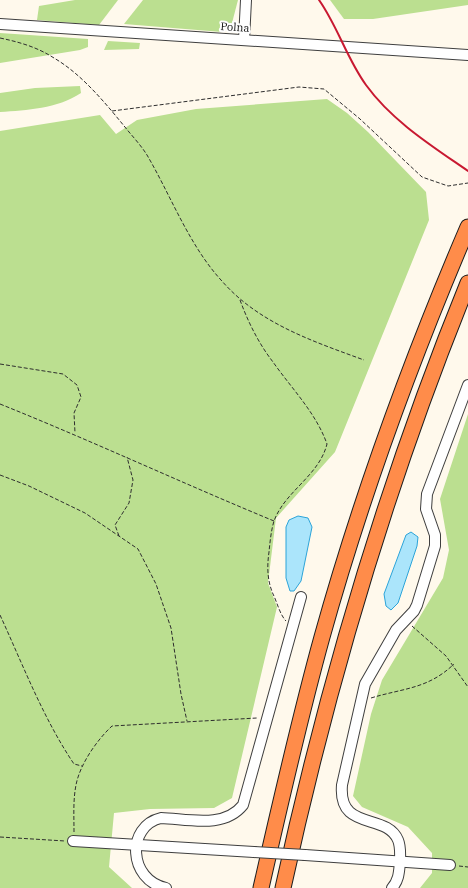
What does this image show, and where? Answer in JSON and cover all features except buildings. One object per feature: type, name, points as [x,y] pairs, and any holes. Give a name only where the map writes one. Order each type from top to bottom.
[{"type":"highway","points":[[261,888],[309,686],[352,539],[406,381],[468,227]]},
{"type":"highway","points":[[283,888],[303,801],[344,640],[410,435],[468,283]]},
{"type":"street","points":[[244,40],[246,0]]},
{"type":"street","name":"Polna","points":[[0,24],[468,55]]},
{"type":"street","points":[[392,888],[398,878],[400,862],[400,847],[395,834],[390,829],[358,818],[345,807],[342,800],[342,785],[365,684],[396,630],[417,605],[435,546],[434,535],[426,509],[427,494],[468,386]]},
{"type":"street","points":[[166,888],[154,885],[141,873],[137,858],[138,836],[143,827],[154,820],[161,818],[219,821],[227,818],[239,810],[246,799],[301,597]]},
{"type":"street","points":[[73,841],[305,855],[450,866]]},
{"type":"path","points":[[0,38],[29,45],[54,58],[85,83],[112,111],[147,154],[175,210],[207,262],[220,280],[240,300],[266,319],[303,336],[364,360]]},
{"type":"path","points":[[112,111],[299,87],[324,89],[360,119],[422,177],[448,186],[468,183]]},
{"type":"path","points":[[240,300],[246,318],[272,362],[314,417],[327,444],[324,455],[316,468],[286,503],[274,521],[270,542],[268,576],[271,589],[285,620],[294,624]]},
{"type":"path","points":[[0,364],[63,374],[77,385],[81,397],[74,413],[74,433]]},
{"type":"path","points":[[0,404],[74,433],[184,484],[274,521]]},
{"type":"path","points":[[119,536],[115,525],[129,503],[133,480],[127,457]]},
{"type":"path","points":[[0,475],[29,486],[85,513],[138,549],[156,584],[171,628],[181,694],[187,722]]},
{"type":"path","points":[[0,615],[43,710],[74,764],[83,767]]},
{"type":"path","points":[[405,620],[435,645],[454,664],[468,687]]},
{"type":"path","points":[[361,701],[423,685],[442,676],[454,664]]},
{"type":"path","points":[[0,837],[73,841],[76,784],[83,767],[102,735],[112,726],[268,717]]},
{"type":"green space","points":[[75,0],[118,0],[99,25],[37,20],[39,6]]},
{"type":"green space","points":[[143,0],[238,0],[232,23],[222,32],[124,24]]},
{"type":"green space","points":[[330,0],[468,0],[468,5],[373,19],[344,19]]},
{"type":"green space","points":[[0,33],[88,39],[88,47],[80,50],[0,63]]},
{"type":"green space","points":[[108,41],[140,43],[139,49],[104,50]]},
{"type":"green space","points":[[80,86],[81,93],[52,106],[0,112],[0,93],[35,88]]},
{"type":"green space","points":[[327,99],[347,113],[368,132],[426,192],[429,220],[335,452],[276,518],[268,583],[277,607],[232,798],[214,808],[150,809],[114,813],[109,867],[132,888],[0,888],[0,131],[100,115],[116,134],[137,120],[196,109]]},
{"type":"green space","points":[[468,414],[468,888],[420,888],[432,873],[432,853],[408,827],[362,807],[353,796],[371,714],[382,680],[443,578],[449,550],[440,499]]},
{"type":"water","points":[[298,516],[308,518],[312,527],[301,581],[294,591],[290,591],[286,578],[286,527],[289,520]]},
{"type":"water","points":[[411,532],[418,537],[417,546],[398,603],[391,610],[386,606],[384,594],[406,535]]},
{"type":"railway","points":[[319,0],[332,21],[359,75],[376,98],[413,132],[468,171]]}]
